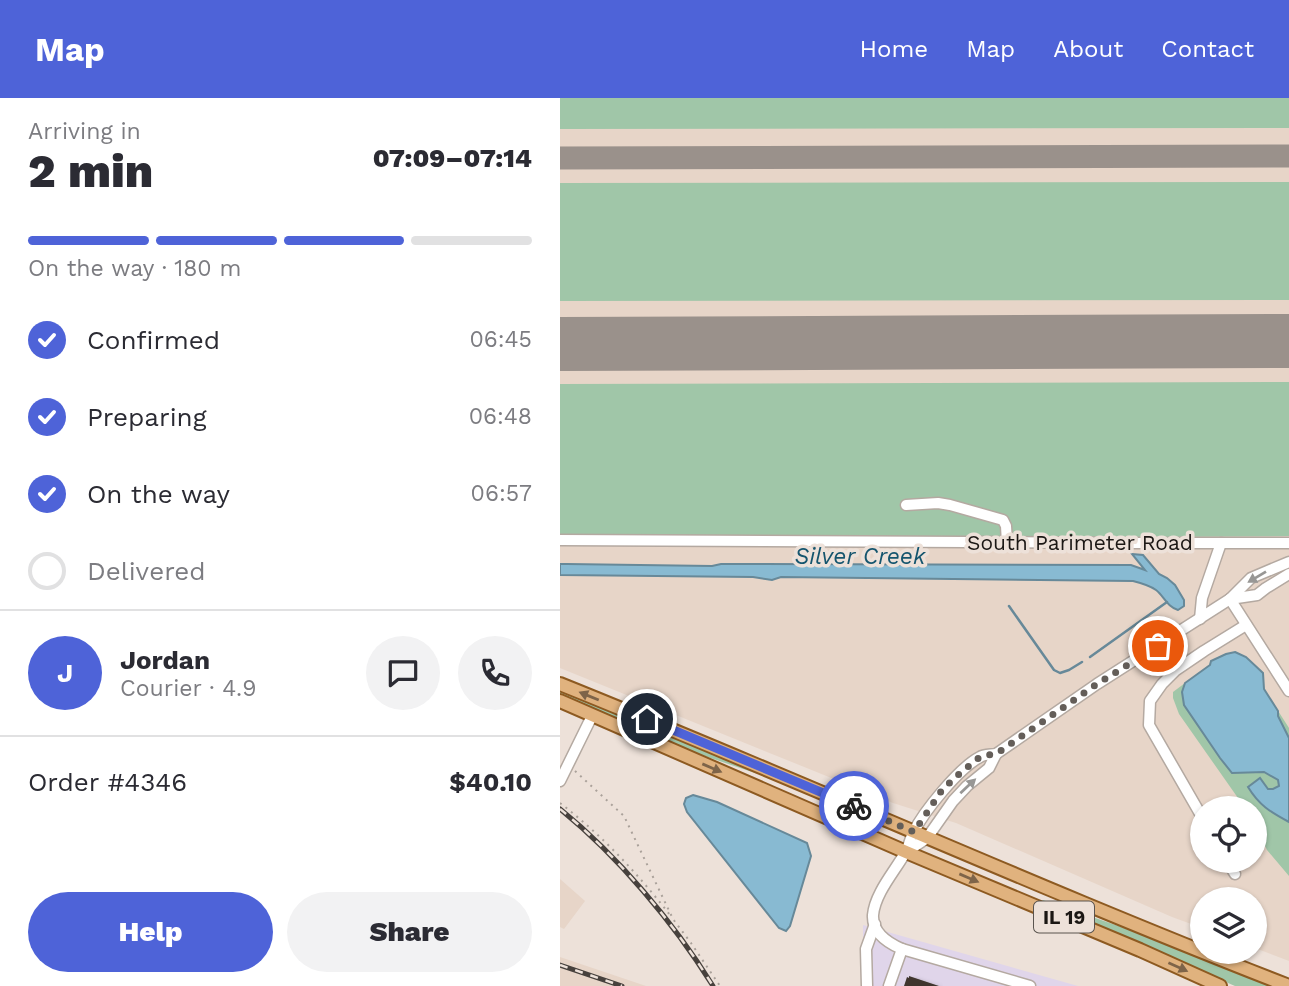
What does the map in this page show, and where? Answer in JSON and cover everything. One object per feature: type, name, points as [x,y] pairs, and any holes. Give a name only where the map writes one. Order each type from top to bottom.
[{"type":"main road","name":"IL 19","points":[[560,684],[1157,934],[1289,986]]},
{"type":"main road","name":"IL 19","points":[[560,701],[1220,986]]},
{"type":"street","points":[[906,505],[938,503],[1003,520],[1007,542]]},
{"type":"street","name":"South Parimeter Road","points":[[560,540],[1289,543]]},
{"type":"street","points":[[1200,619],[1202,598],[1222,543]]},
{"type":"street","points":[[1030,986],[996,981],[886,942],[877,930],[873,916],[877,901],[906,852],[914,832],[942,790],[981,756],[996,754],[1097,684],[1230,599],[1251,578],[1289,562]]},
{"type":"street","points":[[1230,599],[1257,595],[1289,574]]},
{"type":"street","points":[[1230,599],[1289,691]]},
{"type":"street","points":[[1190,796],[1149,725],[1150,701],[1175,670],[1246,625]]},
{"type":"street","points":[[560,780],[592,716]]},
{"type":"street","points":[[906,852],[927,838],[953,801],[989,768],[996,754]]},
{"type":"street","points":[[867,986],[866,949],[875,924]]},
{"type":"street","points":[[888,986],[902,949]]},
{"type":"path","points":[[567,764],[624,816],[673,919]]},
{"type":"path","points":[[560,803],[578,816],[627,864],[673,919],[720,986]]},
{"type":"shaded area","points":[[560,98],[1289,98],[1289,961],[1267,953],[1267,887],[1190,887],[1190,924],[956,823],[893,803],[560,668]]},
{"type":"shaded area","points":[[560,879],[585,901],[564,929],[560,927]]},
{"type":"shaded area","points":[[863,925],[1078,986],[863,986]]},
{"type":"shaded area","points":[[560,957],[646,986],[560,986]]},
{"type":"green space","points":[[560,98],[1289,98],[1289,128],[560,129]]},
{"type":"green space","points":[[1289,182],[1289,300],[560,301],[560,183]]},
{"type":"green space","points":[[1289,382],[1289,536],[560,535],[560,384]]},
{"type":"green space","points":[[1235,652],[1246,657],[1263,673],[1264,689],[1289,728],[1289,876],[1267,850],[1267,796],[1237,796],[1179,714],[1173,698],[1173,692],[1211,661]]},
{"type":"green space","points":[[560,690],[759,772],[758,774],[678,747],[560,696]]},
{"type":"green space","points":[[1043,900],[1133,931],[1190,953],[1190,964],[1217,964],[1273,986],[1235,986],[1042,902]]},
{"type":"water","points":[[1132,554],[1143,555],[1159,574],[1175,585],[1184,600],[1184,606],[1178,610],[1174,609],[1156,590],[1133,581],[781,577],[772,580],[753,577],[560,575],[560,564],[1131,565],[1145,570]]},
{"type":"water","points":[[1235,652],[1246,657],[1263,673],[1264,689],[1278,711],[1289,738],[1289,822],[1267,809],[1267,796],[1254,796],[1248,787],[1260,778],[1268,789],[1273,789],[1279,786],[1278,780],[1264,772],[1232,773],[1184,705],[1182,692],[1185,683],[1210,665],[1211,661]]},
{"type":"water","points":[[693,795],[717,802],[807,843],[811,856],[790,926],[786,931],[779,928],[687,812],[684,804],[686,798]]},
{"type":"building","points":[[909,976],[939,986],[904,986]]},
{"type":"waterway","points":[[1090,657],[1167,602]]},
{"type":"waterway","points":[[1009,606],[1054,670],[1060,673],[1082,662]]},
{"type":"taxiway","points":[[560,158],[1289,156]]},
{"type":"runway","points":[[560,344],[1289,341]]},
{"type":"railway","points":[[560,809],[603,848],[644,892],[681,938],[713,986]]},
{"type":"railway","points":[[560,965],[622,986]]},
{"type":"way so far","points":[[854,806],[914,832],[942,790],[981,756],[996,754],[1097,684],[1158,646]]},
{"type":"route","points":[[647,719],[854,806]]},
{"type":"water label","name":"Silver Creek","points":[[860,556]]}]
